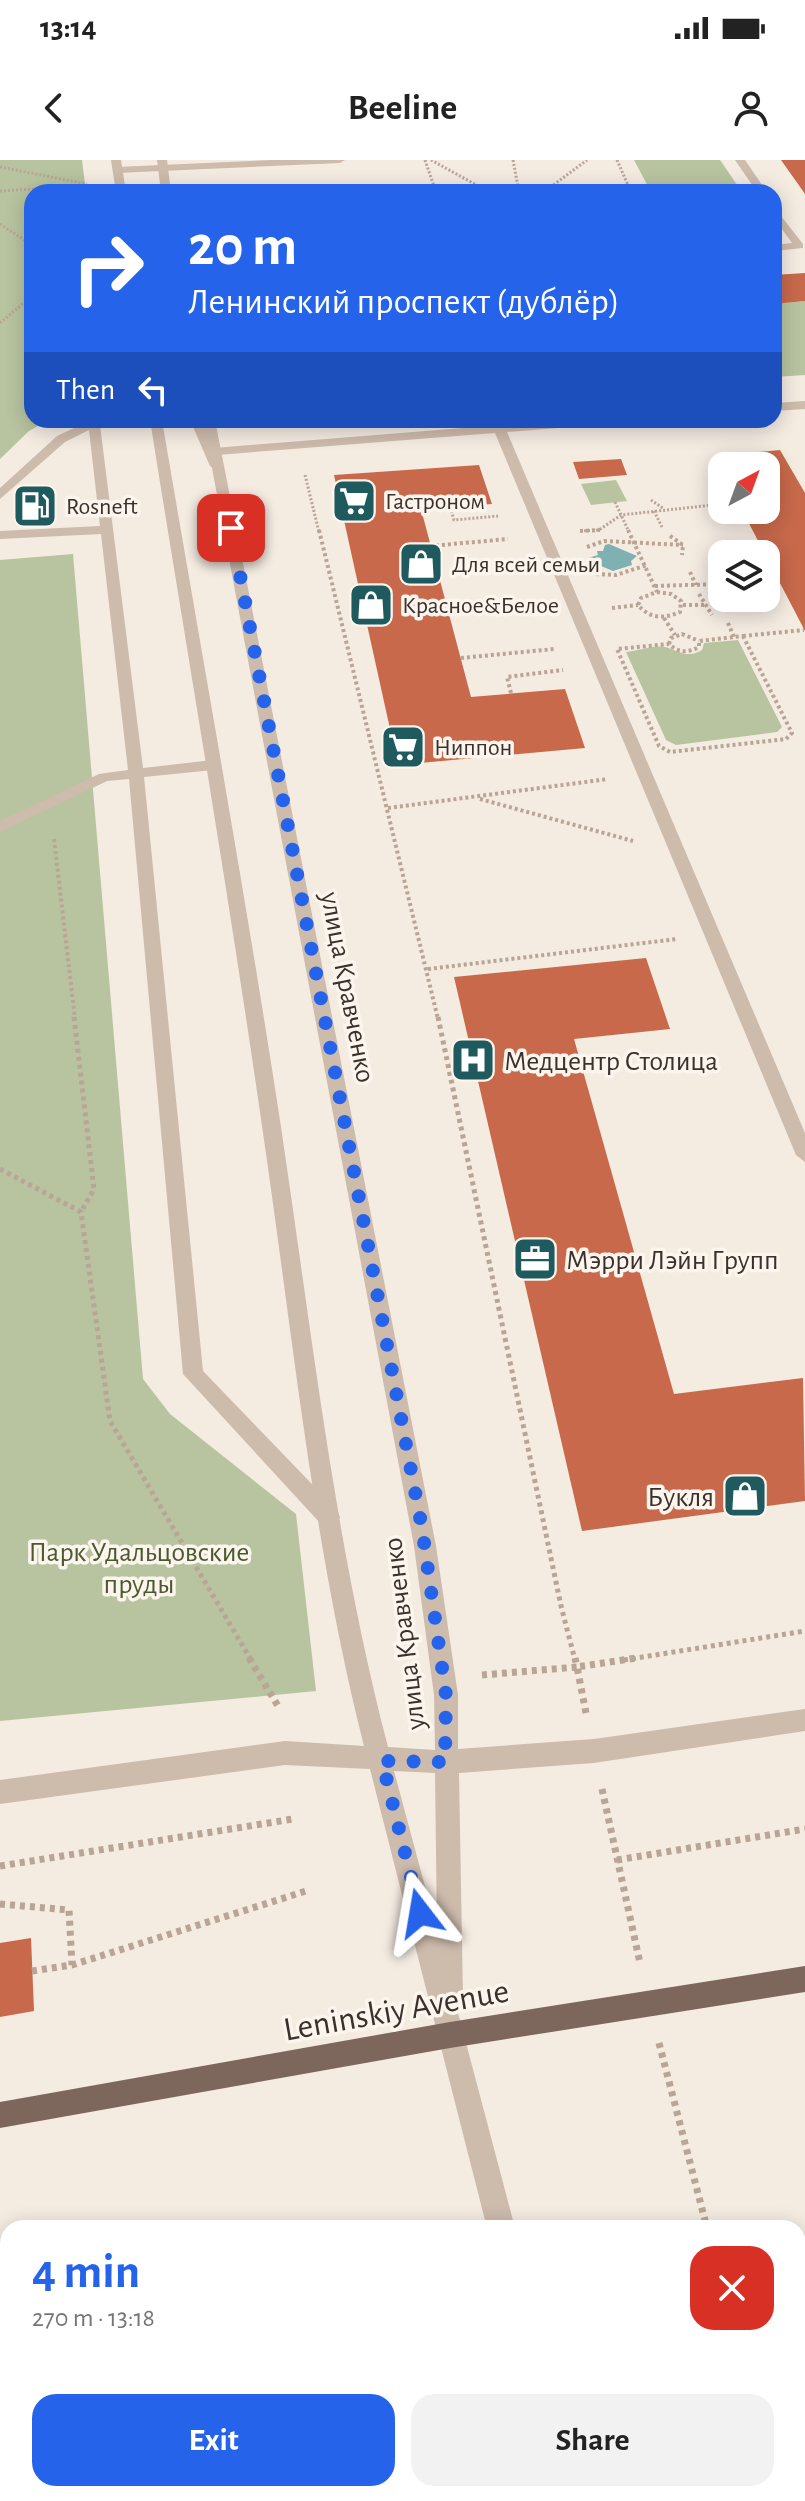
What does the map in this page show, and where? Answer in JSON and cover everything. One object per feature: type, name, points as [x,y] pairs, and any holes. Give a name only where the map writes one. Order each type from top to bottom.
[{"type":"main road","name":"Leninskiy Avenue","points":[[0,2115],[450,2035],[805,1979]]},
{"type":"street","points":[[116,165],[340,160]]},
{"type":"street","points":[[740,160],[756,184]]},
{"type":"street","points":[[163,164],[165,184]]},
{"type":"street","points":[[782,222],[799,246],[782,247]]},
{"type":"street","points":[[782,406],[805,405]]},
{"type":"street","points":[[0,495],[61,439],[83,428]]},
{"type":"street","points":[[98,428],[136,774],[193,1374],[329,1517]]},
{"type":"street","name":"улица Кравченко","points":[[157,428],[258,1037],[329,1517],[363,1696],[450,2035]]},
{"type":"street","points":[[199,428],[222,481]]},
{"type":"street","name":"улица Кравченко","points":[[211,428],[423,1534],[446,1695],[450,2035]]},
{"type":"street","points":[[217,451],[512,428]]},
{"type":"street","points":[[500,429],[805,1155]]},
{"type":"street","points":[[0,535],[107,530]]},
{"type":"street","points":[[0,827],[104,777],[213,765]]},
{"type":"street","points":[[0,1792],[285,1753],[382,1761],[445,1762],[594,1751],[805,1720]]},
{"type":"street","points":[[450,2035],[499,2220]]},
{"type":"path","points":[[425,160],[433,184]]},
{"type":"path","points":[[431,160],[474,184]]},
{"type":"path","points":[[513,160],[518,184]]},
{"type":"path","points":[[555,184],[587,160]]},
{"type":"path","points":[[617,160],[628,184]]},
{"type":"path","points":[[0,167],[85,184]]},
{"type":"path","points":[[0,191],[24,190]]},
{"type":"path","points":[[0,224],[24,240]]},
{"type":"path","points":[[0,323],[24,303]]},
{"type":"path","points":[[298,445],[428,969],[561,1606],[577,1667],[649,2005],[705,2220]]},
{"type":"path","points":[[651,500],[665,510]]},
{"type":"path","points":[[615,502],[657,592]]},
{"type":"path","points":[[577,531],[599,530],[621,515],[708,505]]},
{"type":"path","points":[[450,507],[454,520],[535,512]]},
{"type":"path","points":[[654,511],[662,527]]},
{"type":"path","points":[[599,530],[604,541]]},
{"type":"path","points":[[430,546],[545,535]]},
{"type":"path","points":[[670,536],[683,545]]},
{"type":"path","points":[[575,552],[604,541],[683,545]]},
{"type":"path","points":[[682,555],[683,545]]},
{"type":"path","points":[[594,573],[616,575],[647,565]]},
{"type":"path","points":[[690,572],[696,585]]},
{"type":"path","points":[[655,586],[708,585]]},
{"type":"path","points":[[600,609],[638,605],[645,595],[657,592],[671,594],[683,605],[706,605]]},
{"type":"path","points":[[699,594],[712,615]]},
{"type":"path","points":[[638,605],[644,613],[664,618],[676,615],[683,605]]},
{"type":"path","points":[[664,618],[675,635]]},
{"type":"path","points":[[728,623],[734,637]]},
{"type":"path","points":[[675,635],[690,635],[699,641],[804,630]]},
{"type":"path","points":[[669,644],[675,635]]},
{"type":"path","points":[[699,641],[697,649],[686,652],[676,650],[669,644],[617,649],[659,746],[670,752],[786,739],[792,733],[743,636]]},
{"type":"path","points":[[461,658],[591,645]]},
{"type":"path","points":[[511,693],[507,677],[599,666]]},
{"type":"path","points":[[387,808],[644,774]]},
{"type":"path","points":[[475,798],[678,853]]},
{"type":"path","points":[[52,828],[94,1189],[81,1212],[110,1421],[278,1706]]},
{"type":"path","points":[[428,969],[712,935]]},
{"type":"path","points":[[0,1169],[81,1212]]},
{"type":"path","points":[[577,1667],[805,1631]]},
{"type":"path","points":[[0,1866],[293,1819]]},
{"type":"path","points":[[617,1860],[805,1829]]},
{"type":"path","points":[[32,1971],[72,1965],[306,1891]]},
{"type":"path","points":[[0,1904],[69,1910],[72,1965]]},
{"type":"green space","points":[[0,160],[82,160],[85,184],[24,184],[24,428],[34,428],[0,459]]},
{"type":"green space","points":[[634,160],[720,160],[736,184],[647,184]]},
{"type":"green space","points":[[805,301],[805,375],[782,376],[782,303]]},
{"type":"green space","points":[[616,480],[627,501],[591,505],[581,484]]},
{"type":"green space","name":"Парк Удальцовские пруды","points":[[73,554],[143,1379],[170,1414],[296,1514],[316,1691],[0,1721],[0,560]]},
{"type":"green space","points":[[738,640],[782,727],[777,732],[676,745],[666,740],[626,652],[665,647],[692,654],[702,650],[704,643]]},
{"type":"water","points":[[609,544],[637,556],[631,561],[632,565],[613,571],[589,561],[588,558],[598,555],[597,551],[603,551]]},
{"type":"building","points":[[781,160],[805,160],[805,194],[798,184]]},
{"type":"building","points":[[805,273],[805,301],[782,303],[782,274]]},
{"type":"building","points":[[780,450],[805,493],[805,631],[780,583],[780,540],[758,540],[749,524],[780,524],[780,452],[758,452]]},
{"type":"building","points":[[621,459],[627,475],[579,479],[573,462]]},
{"type":"building","points":[[479,465],[492,504],[421,509],[471,697],[565,689],[585,748],[398,765],[334,475]]},
{"type":"building","points":[[646,958],[670,1029],[574,1039],[674,1394],[803,1378],[805,1501],[582,1531],[454,977]]},
{"type":"building","points":[[31,1938],[34,2011],[0,2017],[0,1943]]},
{"type":"place","name":"Гастроном","points":[[354,501]]},
{"type":"place","name":"Rosneft","points":[[35,506]]},
{"type":"place","name":"Для всей семьи","points":[[421,564]]},
{"type":"place","name":"Красное&Белое","points":[[371,605]]},
{"type":"place","name":"Ниппон","points":[[403,747]]},
{"type":"place","name":"Медцентр Столица","points":[[473,1060]]},
{"type":"place","name":"Мэрри Лэйн Групп","points":[[535,1259]]},
{"type":"place","name":"Букля","points":[[745,1496]]},
{"type":"route","points":[[231,528],[425,1546],[446,1695],[445,1762],[382,1761],[420,1913]]}]
